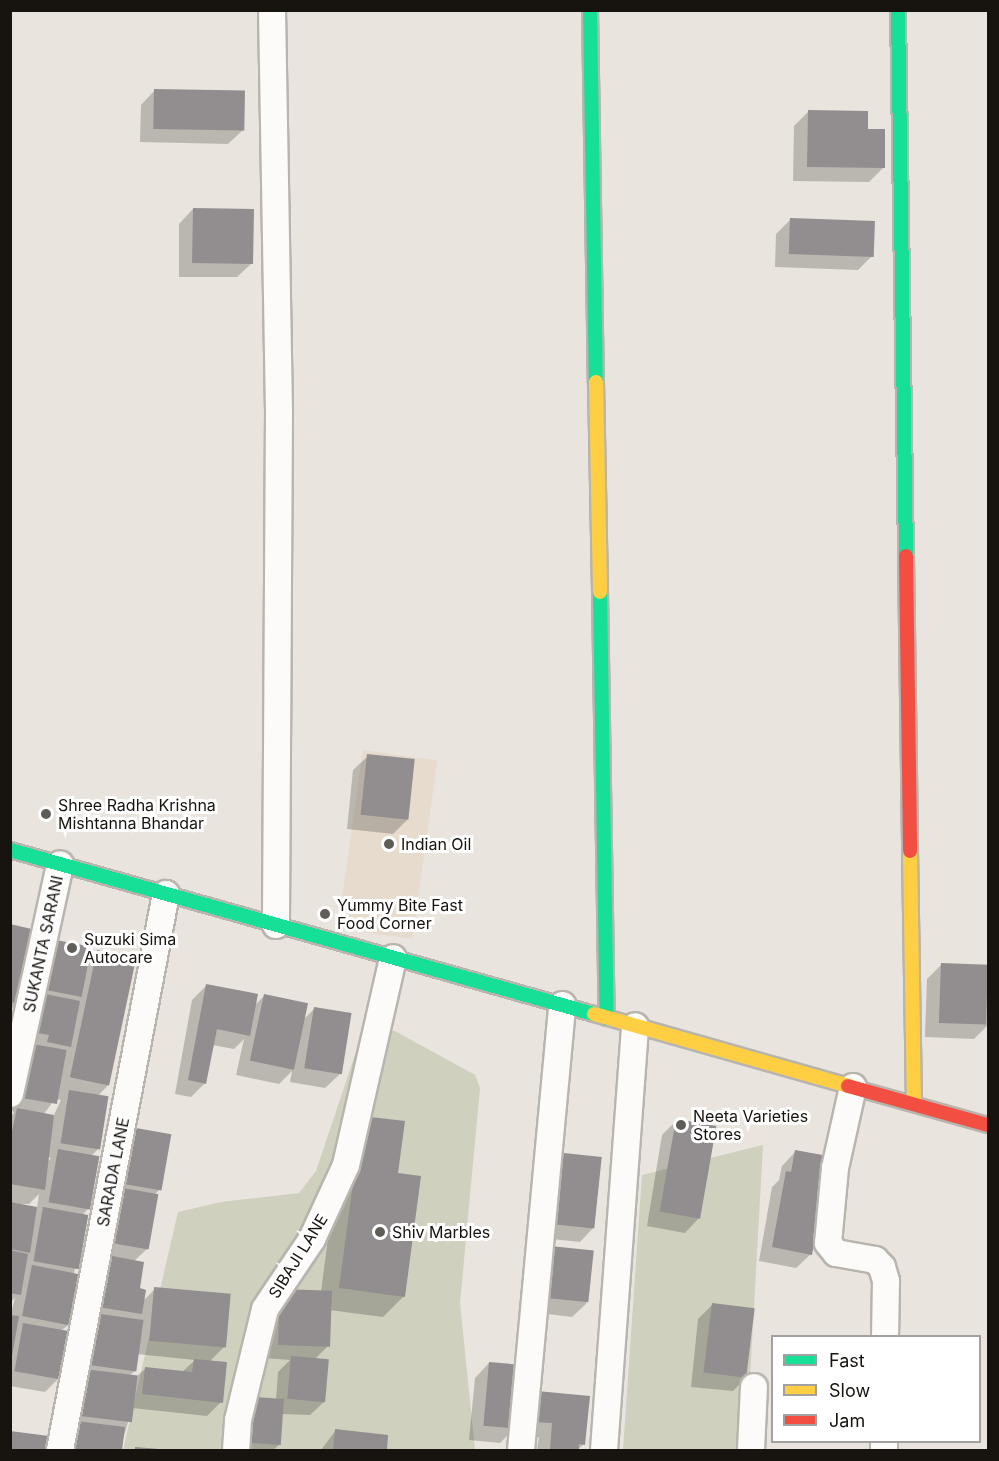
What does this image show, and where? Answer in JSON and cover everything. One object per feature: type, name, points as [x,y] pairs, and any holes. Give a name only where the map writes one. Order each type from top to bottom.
[{"type":"street","points":[[272,10],[279,414],[276,925]]},
{"type":"street","points":[[590,10],[607,1018]]},
{"type":"street","points":[[898,10],[914,1104]]},
{"type":"street","points":[[10,850],[988,1125]]},
{"type":"street","name":"SUKANTA SARANI","points":[[10,1094],[60,864]]},
{"type":"street","name":"SARADA LANE","points":[[60,1450],[166,894]]},
{"type":"street","name":"SIBAJI LANE","points":[[236,1450],[238,1420],[265,1309],[312,1239],[346,1166],[372,1038],[393,958]]},
{"type":"street","points":[[521,1450],[562,1005]]},
{"type":"street","points":[[604,1450],[635,1026]]},
{"type":"street","points":[[853,1087],[836,1168],[828,1243],[836,1253],[875,1260],[882,1267],[886,1281],[885,1335]]},
{"type":"street","points":[[751,1450],[754,1387]]},
{"type":"shaded area","name":"Indian Oil","points":[[363,750],[437,760],[412,939],[338,928]]},
{"type":"green space","points":[[370,1031],[395,1031],[475,1075],[480,1088],[460,1303],[475,1450],[123,1450],[178,1212],[221,1202],[299,1193],[316,1171],[360,1040]]},
{"type":"green space","points":[[763,1145],[746,1450],[623,1450],[642,1175]]},
{"type":"building","points":[[154,89],[245,91],[244,131],[153,129]]},
{"type":"building","points":[[808,110],[868,111],[868,129],[885,129],[885,168],[807,167]]},
{"type":"building","points":[[193,208],[254,209],[253,264],[192,263]]},
{"type":"building","points":[[790,218],[875,221],[874,257],[789,254]]},
{"type":"building","points":[[367,754],[415,759],[408,820],[361,815]]},
{"type":"building","points":[[10,924],[36,930],[18,1004],[10,1002]]},
{"type":"building","points":[[56,940],[91,947],[82,997],[46,990]]},
{"type":"building","points":[[97,950],[136,958],[109,1085],[70,1077]]},
{"type":"building","points":[[941,963],[988,965],[986,1025],[939,1023]]},
{"type":"building","points":[[206,984],[258,994],[250,1036],[217,1029],[206,1084],[188,1080]]},
{"type":"building","points":[[40,993],[80,1001],[71,1047],[47,1042],[49,1035],[33,1032]]},
{"type":"building","points":[[264,994],[308,1003],[294,1070],[250,1061]]},
{"type":"building","points":[[314,1007],[352,1013],[342,1074],[304,1068]]},
{"type":"building","points":[[33,1044],[66,1050],[57,1104],[23,1098]]},
{"type":"building","points":[[69,1090],[109,1096],[100,1150],[61,1143]]},
{"type":"building","points":[[17,1108],[54,1115],[45,1190],[10,1184],[10,1141]]},
{"type":"building","name":"Shiv Marbles","points":[[362,1116],[405,1121],[398,1173],[421,1176],[405,1297],[339,1288]]},
{"type":"building","points":[[676,1119],[716,1126],[700,1219],[660,1212]]},
{"type":"building","points":[[130,1127],[171,1134],[161,1190],[120,1183]]},
{"type":"building","points":[[58,1149],[99,1156],[90,1209],[49,1202]]},
{"type":"building","points":[[795,1150],[828,1156],[819,1238],[815,1237],[812,1255],[772,1247],[786,1171],[791,1172]]},
{"type":"building","points":[[554,1152],[602,1157],[594,1229],[546,1224]]},
{"type":"building","points":[[117,1187],[158,1194],[149,1249],[107,1242]]},
{"type":"building","points":[[10,1202],[37,1207],[30,1253],[10,1249]]},
{"type":"building","points":[[43,1207],[88,1215],[79,1269],[33,1261]]},
{"type":"building","points":[[550,1246],[594,1251],[588,1302],[545,1298]]},
{"type":"building","points":[[10,1250],[28,1254],[21,1295],[10,1293]]},
{"type":"building","points":[[101,1254],[144,1262],[140,1288],[146,1290],[142,1314],[98,1307]]},
{"type":"building","points":[[32,1265],[79,1274],[69,1325],[22,1316]]},
{"type":"building","points":[[154,1287],[231,1294],[226,1348],[149,1341]]},
{"type":"building","points":[[280,1289],[332,1291],[330,1347],[278,1345]]},
{"type":"building","points":[[712,1303],[755,1308],[746,1378],[703,1372]]},
{"type":"building","points":[[93,1313],[144,1320],[136,1372],[86,1364]]},
{"type":"building","points":[[10,1315],[19,1316],[12,1356],[10,1355]]},
{"type":"building","points":[[23,1323],[68,1331],[60,1379],[14,1371]]},
{"type":"building","points":[[291,1356],[329,1359],[325,1402],[287,1399]]},
{"type":"building","points":[[194,1359],[227,1362],[223,1403],[142,1394],[145,1367],[192,1372]]},
{"type":"building","points":[[489,1362],[522,1365],[516,1429],[483,1426]]},
{"type":"building","points":[[84,1369],[138,1376],[132,1422],[78,1416]]},
{"type":"building","points":[[537,1391],[590,1396],[585,1445],[579,1444],[579,1450],[550,1450],[552,1423],[534,1422]]},
{"type":"building","points":[[255,1397],[284,1399],[281,1445],[252,1443]]},
{"type":"building","points":[[76,1421],[125,1427],[122,1450],[72,1450]]},
{"type":"building","points":[[335,1429],[388,1435],[387,1450],[333,1450]]},
{"type":"building","points":[[10,1431],[49,1436],[47,1450],[10,1450]]},
{"type":"building","points":[[135,1447],[159,1449],[159,1450],[135,1450]]},
{"type":"traffic: fast","points":[[590,10],[596,382]]},
{"type":"traffic: fast","points":[[898,10],[906,556]]},
{"type":"traffic: fast","points":[[600,592],[607,1018]]},
{"type":"traffic: fast","points":[[10,850],[594,1014]]},
{"type":"traffic: slow","points":[[596,382],[600,592]]},
{"type":"traffic: slow","points":[[910,851],[914,1104]]},
{"type":"traffic: slow","points":[[594,1014],[848,1086]]},
{"type":"traffic: jam","points":[[906,556],[910,851]]},
{"type":"traffic: jam","points":[[848,1086],[988,1125]]},
{"type":"place","name":"Shree Radha Krishna Mishtanna Bhandar","points":[[46,814]]},
{"type":"place","name":"Indian Oil","points":[[389,844]]},
{"type":"place","name":"Yummy Bite Fast Food Corner","points":[[325,914]]},
{"type":"place","name":"Suzuki Sima Autocare","points":[[72,948]]},
{"type":"place","name":"Neeta Varieties Stores","points":[[681,1125]]},
{"type":"place","name":"Shiv Marbles","points":[[380,1232]]}]
